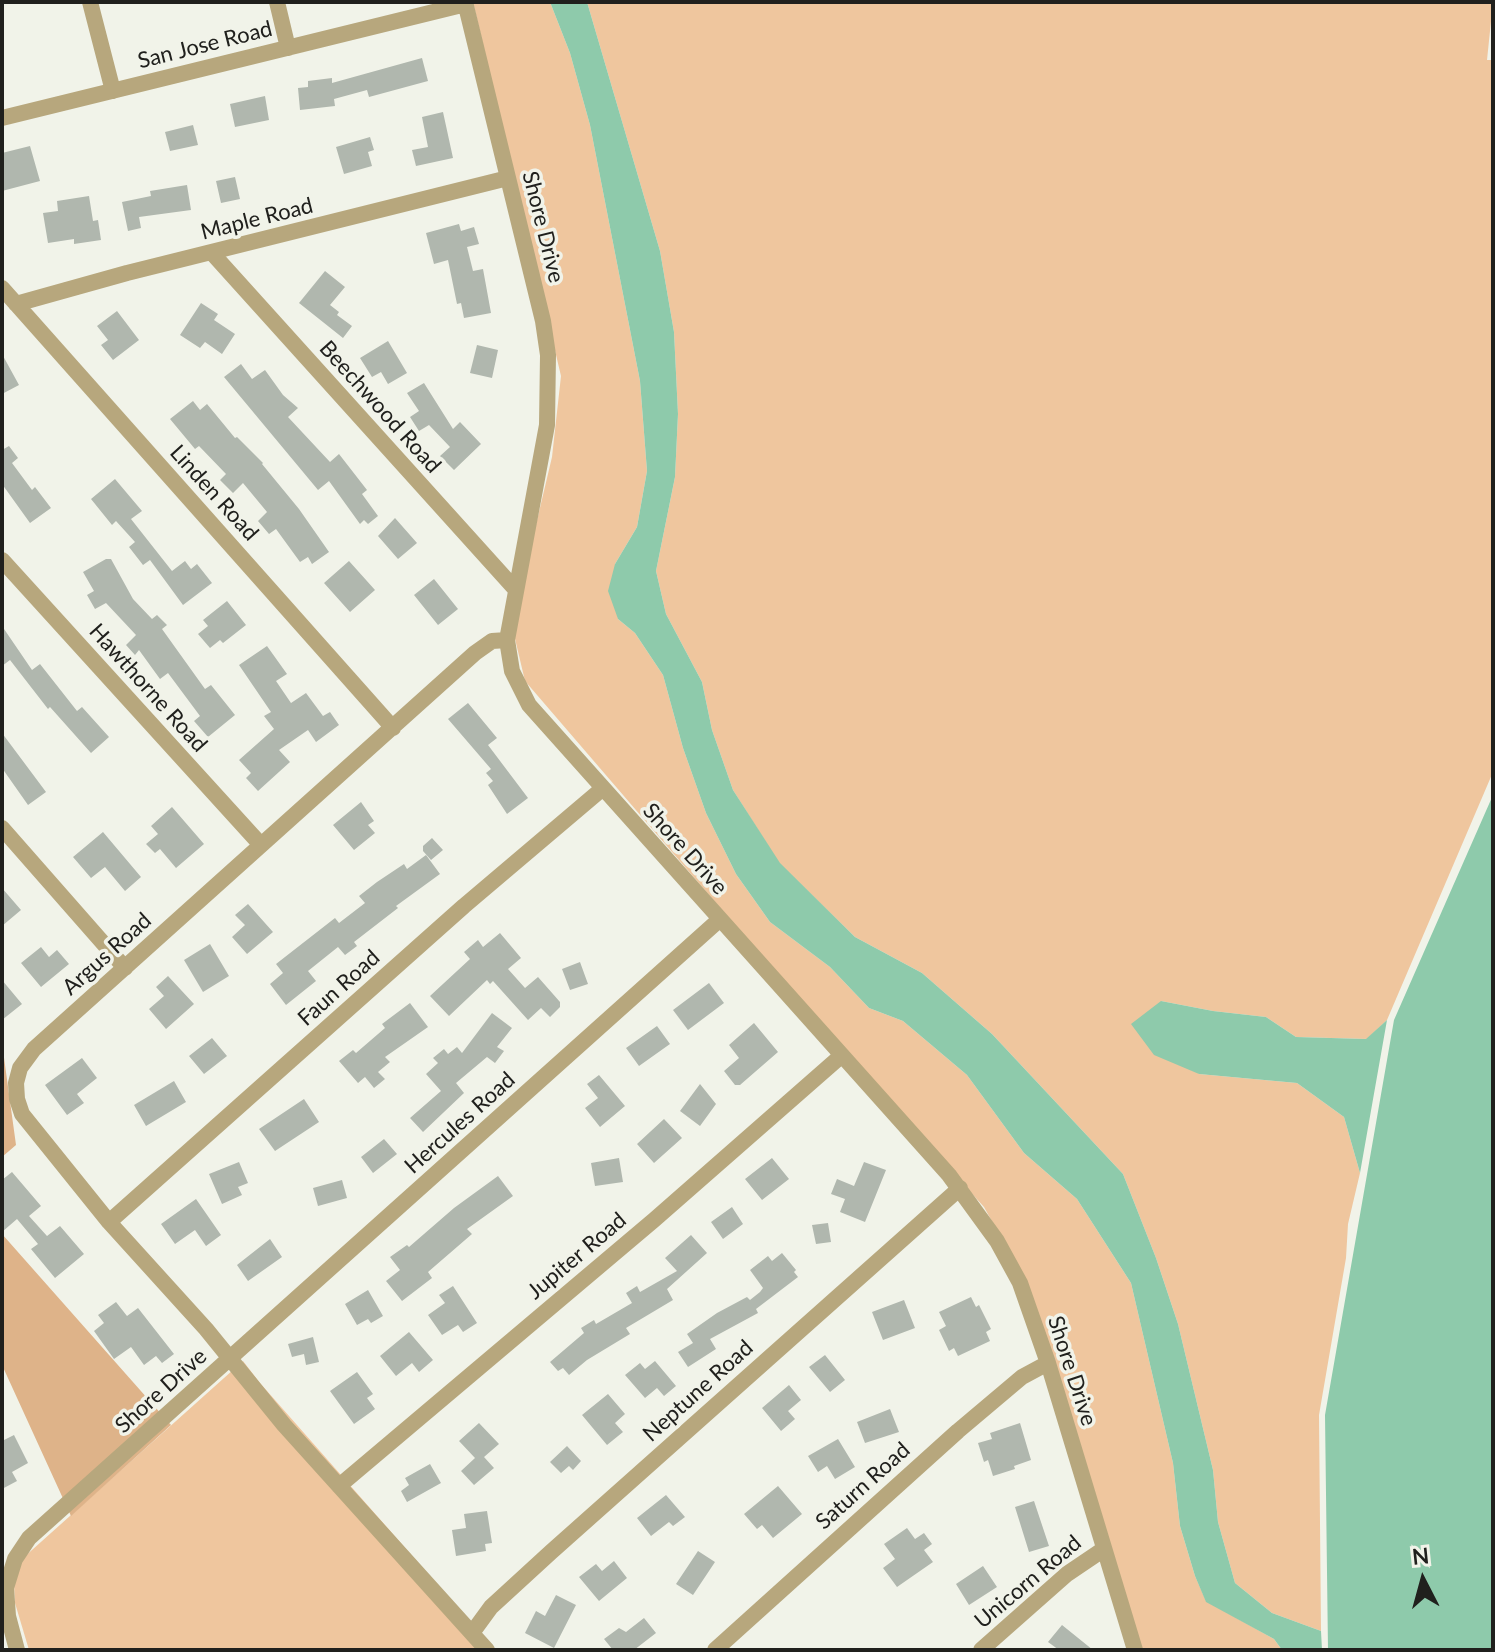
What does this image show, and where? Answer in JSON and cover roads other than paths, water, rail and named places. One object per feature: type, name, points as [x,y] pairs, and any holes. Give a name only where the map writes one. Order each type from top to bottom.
[{"type":"street","points":[[90,2],[113,91]]},
{"type":"street","points":[[277,2],[288,48]]},
{"type":"street","name":"San Jose Road","points":[[2,118],[466,3]]},
{"type":"street","name":"Shore Drive","points":[[466,3],[543,321],[549,390],[547,425],[507,640],[512,671],[529,705],[960,1188],[997,1241],[1020,1283],[1048,1363],[1135,1650]]},
{"type":"street","name":"Maple Road","points":[[16,304],[508,178]]},
{"type":"street","name":"Beechwood Road","points":[[212,253],[516,590]]},
{"type":"street","name":"Linden Road","points":[[2,288],[393,728]]},
{"type":"street","name":"Hawthorne Road","points":[[2,560],[261,845]]},
{"type":"street","name":"Argus Road","points":[[229,1359],[206,1329],[109,1222],[22,1114],[16,1083],[20,1068],[34,1049],[475,653],[492,641],[507,640]]},
{"type":"street","name":"Faun Road","points":[[109,1222],[464,906],[602,789]]},
{"type":"street","points":[[2,828],[125,968]]},
{"type":"street","name":"Hercules Road","points":[[229,1359],[719,920]]},
{"type":"street","name":"Jupiter Road","points":[[339,1486],[642,1230],[841,1056]]},
{"type":"street","name":"Neptune Road","points":[[472,1633],[491,1607],[551,1552],[960,1188]]},
{"type":"street","name":"Shore Drive","points":[[17,1650],[6,1598],[10,1570],[8,1555],[229,1359],[284,1425],[487,1650]]},
{"type":"street","name":"Saturn Road","points":[[715,1650],[958,1431],[1022,1377],[1048,1363]]},
{"type":"street","name":"Unicorn Road","points":[[981,1650],[1067,1574],[1104,1549]]}]
